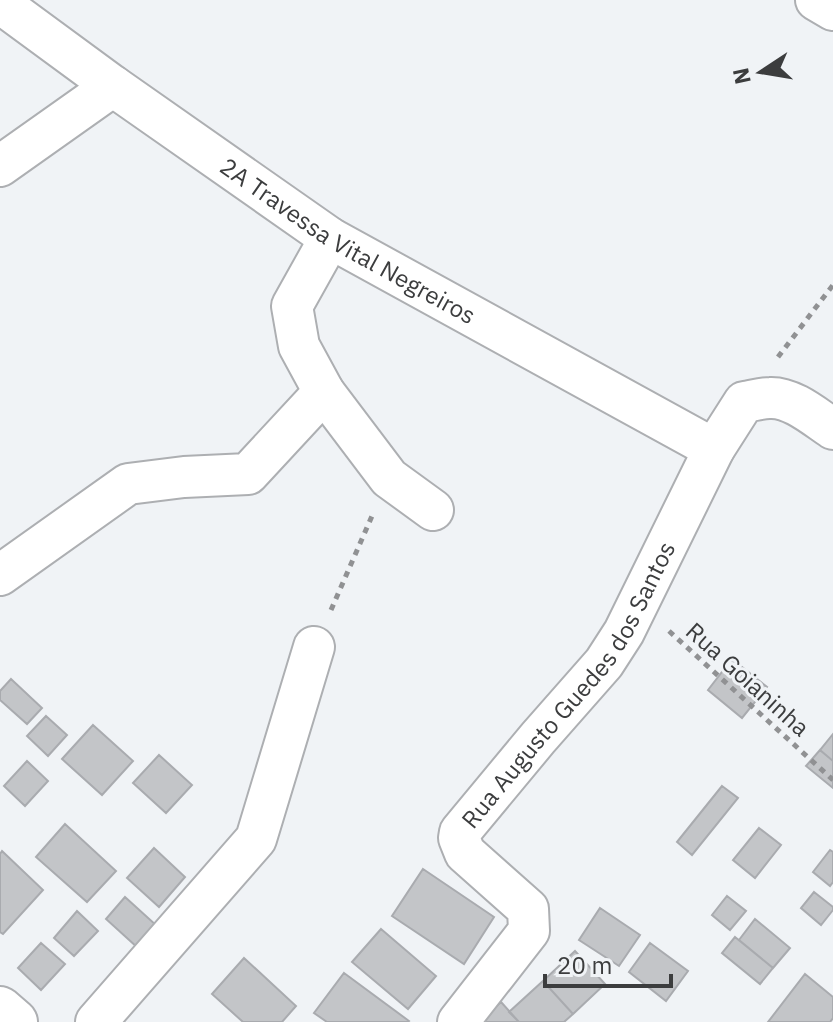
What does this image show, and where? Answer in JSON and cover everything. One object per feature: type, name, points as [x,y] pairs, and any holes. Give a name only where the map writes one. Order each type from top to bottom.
[{"type":"street","points":[[816,0],[833,10]]},
{"type":"street","name":"2A Travessa Vital Negreiros","points":[[0,3],[330,238],[714,449]]},
{"type":"street","points":[[0,166],[113,86]]},
{"type":"street","points":[[330,238],[292,306],[299,346],[324,392],[389,478],[433,510]]},
{"type":"street","points":[[0,575],[128,484],[248,474],[324,392]]},
{"type":"street","points":[[744,402],[779,398],[802,408],[833,429]]},
{"type":"street","name":"Rua Augusto Guedes dos Santos","points":[[458,1022],[529,931],[530,916],[528,909],[465,853],[460,832],[604,663],[624,632],[714,449],[744,402]]},
{"type":"street","points":[[96,1022],[256,839],[314,647]]},
{"type":"street","points":[[0,1009],[15,1022]]},
{"type":"path","points":[[744,402],[833,285]]},
{"type":"path","points":[[314,647],[389,478]]},
{"type":"path","name":"Rua Goianinha","points":[[638,604],[833,780]]},
{"type":"building","points":[[732,659],[767,687],[742,718],[708,690]]},
{"type":"building","points":[[11,679],[42,708],[27,724],[0,700],[0,691]]},
{"type":"building","points":[[46,716],[67,735],[48,756],[27,736]]},
{"type":"building","points":[[93,725],[133,761],[102,795],[62,759]]},
{"type":"building","points":[[833,734],[833,761],[820,750]]},
{"type":"building","points":[[820,750],[833,761],[833,788],[806,766]]},
{"type":"building","points":[[159,755],[192,785],[166,813],[133,783]]},
{"type":"building","points":[[27,761],[48,781],[25,806],[4,786]]},
{"type":"building","points":[[722,786],[738,798],[692,855],[677,842]]},
{"type":"building","points":[[65,824],[116,871],[87,902],[36,857]]},
{"type":"building","points":[[759,828],[781,845],[755,878],[733,860]]},
{"type":"building","points":[[154,848],[185,877],[159,907],[127,878]]},
{"type":"building","points":[[830,850],[833,852],[833,882],[830,886],[813,872]]},
{"type":"building","points":[[2,851],[43,890],[3,934],[0,932]]},
{"type":"building","points":[[423,869],[494,917],[464,964],[392,916]]},
{"type":"building","points":[[814,892],[833,907],[821,925],[801,908]]},
{"type":"building","points":[[727,896],[746,911],[730,930],[712,915]]},
{"type":"building","points":[[125,897],[157,926],[138,948],[106,919]]},
{"type":"building","points":[[600,908],[640,935],[619,966],[579,940]]},
{"type":"building","points":[[77,911],[98,931],[74,956],[54,938]]},
{"type":"building","points":[[755,919],[790,948],[773,968],[739,940]]},
{"type":"building","points":[[381,929],[436,976],[408,1009],[352,962]]},
{"type":"building","points":[[735,937],[773,968],[760,984],[722,953]]},
{"type":"building","points":[[41,943],[65,964],[41,990],[18,968]]},
{"type":"building","points":[[650,943],[688,971],[666,1001],[629,972]]},
{"type":"building","points":[[575,951],[605,984],[573,1014],[543,981]]},
{"type":"building","points":[[244,958],[296,1006],[282,1022],[243,1022],[212,994]]},
{"type":"building","points":[[344,973],[409,1021],[327,1022],[314,1013]]},
{"type":"building","points":[[805,974],[833,997],[833,1018],[830,1022],[768,1022]]},
{"type":"building","points":[[543,981],[573,1014],[564,1022],[519,1022],[509,1012]]},
{"type":"building","points":[[501,1002],[519,1022],[479,1022]]}]
